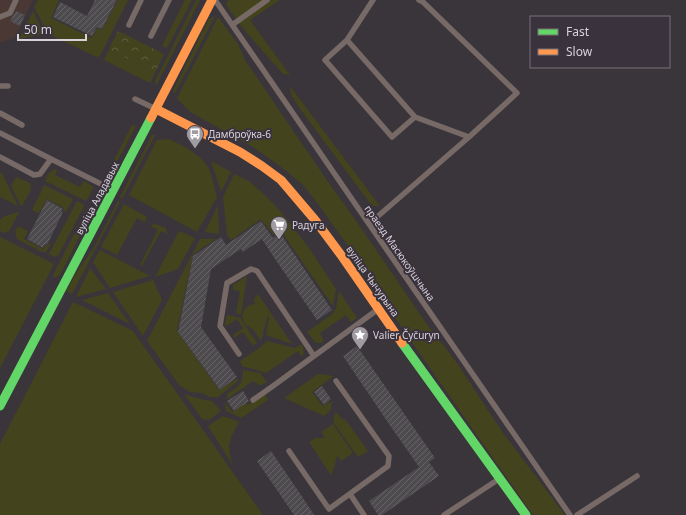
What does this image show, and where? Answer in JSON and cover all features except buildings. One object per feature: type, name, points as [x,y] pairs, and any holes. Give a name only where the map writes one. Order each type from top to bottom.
[{"type":"main road","name":"вуліца Аладавых","points":[[0,406],[212,0]]},
{"type":"main road","name":"вуліца Чычурына","points":[[156,109],[240,152],[281,180],[300,200],[341,254],[378,309],[526,515]]},
{"type":"lane","points":[[0,17],[10,13],[16,0]]},
{"type":"lane","points":[[128,25],[141,0]]},
{"type":"lane","points":[[151,36],[169,0]]},
{"type":"lane","name":"праезд Масюкоўшчына","points":[[216,0],[570,515]]},
{"type":"lane","points":[[232,24],[267,0]]},
{"type":"lane","points":[[374,0],[348,40],[325,60],[392,136],[415,117]]},
{"type":"lane","points":[[369,224],[517,93],[423,2],[419,0]]},
{"type":"lane","points":[[348,40],[415,117],[469,137]]},
{"type":"lane","points":[[0,86],[8,86]]},
{"type":"lane","points":[[135,99],[156,109]]},
{"type":"lane","points":[[0,113],[22,125]]},
{"type":"lane","points":[[0,133],[113,191]]},
{"type":"lane","points":[[0,157],[34,175],[40,174],[51,160]]},
{"type":"lane","points":[[239,354],[220,326],[227,283],[251,269],[257,271],[314,356]]},
{"type":"lane","points":[[253,400],[378,309]]},
{"type":"lane","points":[[289,451],[329,509],[388,466],[389,456],[336,381]]},
{"type":"lane","points":[[577,515],[637,476]]},
{"type":"lane","points":[[444,515],[500,478]]},
{"type":"lane","points":[[350,494],[364,515]]},
{"type":"shaded area","points":[[0,0],[33,0],[14,39],[0,42]]},
{"type":"green space","points":[[38,0],[59,0],[51,18],[92,38],[97,28],[102,30],[118,0],[128,0],[100,56],[97,57],[48,34],[34,7]]},
{"type":"green space","points":[[185,0],[192,0],[167,48],[162,46]]},
{"type":"green space","points":[[196,0],[200,0],[157,84],[154,83]]},
{"type":"green space","points":[[228,0],[280,0],[250,20],[290,75],[283,74],[241,26],[226,5]]},
{"type":"green space","points":[[33,11],[44,34],[19,39]]},
{"type":"green space","points":[[215,16],[175,93],[173,91],[209,19]]},
{"type":"green space","points":[[218,17],[238,44],[245,60],[426,323],[457,363],[503,433],[565,515],[533,515],[404,331],[353,253],[302,184],[253,147],[192,113],[177,98]]},
{"type":"green space","points":[[118,31],[164,54],[155,73],[109,49]]},
{"type":"green space","points":[[109,49],[155,73],[150,83],[104,60]]},
{"type":"green space","points":[[290,86],[380,206],[374,206],[369,202],[298,106],[291,94]]},
{"type":"green space","points":[[132,125],[136,126],[106,182],[103,181]]},
{"type":"green space","points":[[152,135],[155,135],[122,199],[120,197]]},
{"type":"green space","points":[[169,139],[197,155],[206,164],[212,176],[217,197],[197,232],[129,195],[157,140]]},
{"type":"green space","points":[[211,161],[231,172],[221,192]]},
{"type":"green space","points":[[54,169],[57,170],[55,175],[80,187],[84,181],[94,187],[86,201],[45,181],[48,174]]},
{"type":"green space","points":[[1,172],[18,206],[0,197]]},
{"type":"green space","points":[[234,174],[249,181],[267,197],[281,212],[309,248],[336,289],[333,306],[281,231],[274,236],[261,219],[231,240],[227,235],[223,197]]},
{"type":"green space","points":[[16,177],[30,183],[31,190],[22,206],[11,186]]},
{"type":"green space","points":[[44,185],[73,199],[66,212],[63,211],[64,208],[47,199],[39,213],[32,210]]},
{"type":"green space","points":[[77,201],[84,206],[58,256],[54,257],[49,254]]},
{"type":"green space","points":[[118,201],[120,202],[72,294],[66,291],[78,270],[93,249]]},
{"type":"green space","points":[[124,204],[147,217],[145,222],[137,218],[117,255],[101,247]]},
{"type":"green space","points":[[218,205],[219,234],[205,232]]},
{"type":"green space","points":[[88,207],[93,210],[60,275],[52,277]]},
{"type":"green space","points":[[18,212],[19,213],[9,231],[4,233],[0,231],[0,220],[3,217]]},
{"type":"green space","points":[[154,224],[166,228],[167,234],[161,231],[142,266],[140,265],[158,230],[151,226]]},
{"type":"green space","points":[[18,226],[28,231],[24,239],[43,249],[49,243],[51,244],[46,252],[42,252],[17,239],[15,232]]},
{"type":"green space","points":[[179,231],[195,238],[178,269],[155,277]]},
{"type":"green space","points":[[0,237],[54,264],[0,368]]},
{"type":"green space","points":[[200,239],[216,239],[193,254],[177,331],[219,390],[238,378],[237,382],[218,397],[210,397],[202,393],[190,392],[180,386],[147,341]]},
{"type":"green space","points":[[100,250],[150,276],[110,288],[93,262]]},
{"type":"green space","points":[[90,268],[106,289],[76,297]]},
{"type":"green space","points":[[247,276],[241,315],[236,313],[240,291],[233,290],[233,285]]},
{"type":"green space","points":[[153,280],[162,300],[143,336],[113,292]]},
{"type":"green space","points":[[339,291],[357,318],[351,322],[346,315],[320,333],[324,341],[321,343],[316,343],[307,332],[331,315],[336,309]]},
{"type":"green space","points":[[108,293],[130,324],[82,300]]},
{"type":"green space","points":[[258,294],[292,344],[266,335],[269,318],[268,315],[261,341],[254,331],[246,325],[242,316],[244,310],[255,304],[254,299]]},
{"type":"green space","points":[[73,302],[133,331],[263,515],[0,515],[0,444]]},
{"type":"green space","points":[[227,315],[241,318],[257,343],[253,346],[243,332],[234,338],[233,335],[243,328],[237,319],[227,326],[225,325]]},
{"type":"green space","points":[[267,341],[295,348],[302,344],[304,352],[302,357],[298,351],[266,373],[242,366],[240,361]]},
{"type":"green space","points":[[243,370],[260,373],[267,382],[260,385],[253,381],[227,399],[227,394],[240,385]]},
{"type":"green space","points":[[318,374],[334,376],[312,392],[323,406],[332,401],[331,410],[324,416],[284,398]]},
{"type":"green space","points":[[184,394],[212,401],[221,411],[209,420],[202,419]]},
{"type":"green space","points":[[265,394],[268,400],[241,418],[226,411],[225,402],[232,412],[245,403],[248,405]]},
{"type":"green space","points":[[336,412],[343,420],[345,419],[368,451],[358,457],[333,422]]},
{"type":"green space","points":[[223,416],[239,422],[231,437],[229,447],[232,464],[208,426]]},
{"type":"green space","points":[[333,424],[353,453],[341,461],[337,455],[331,475],[309,442],[315,438],[325,438],[321,432]]},
{"type":"traffic: fast","points":[[0,406],[151,118]]},
{"type":"traffic: fast","points":[[402,343],[526,515]]},
{"type":"traffic: slow","points":[[151,118],[212,0]]},
{"type":"traffic: slow","points":[[156,109],[240,152],[281,180],[315,220],[341,255],[402,343]]},
{"type":"place","name":"Дамброўка-6","points":[[195,149]]},
{"type":"place","name":"Радуга","points":[[279,240]]},
{"type":"place","name":"Valier Čyčuryn","points":[[360,350]]}]
